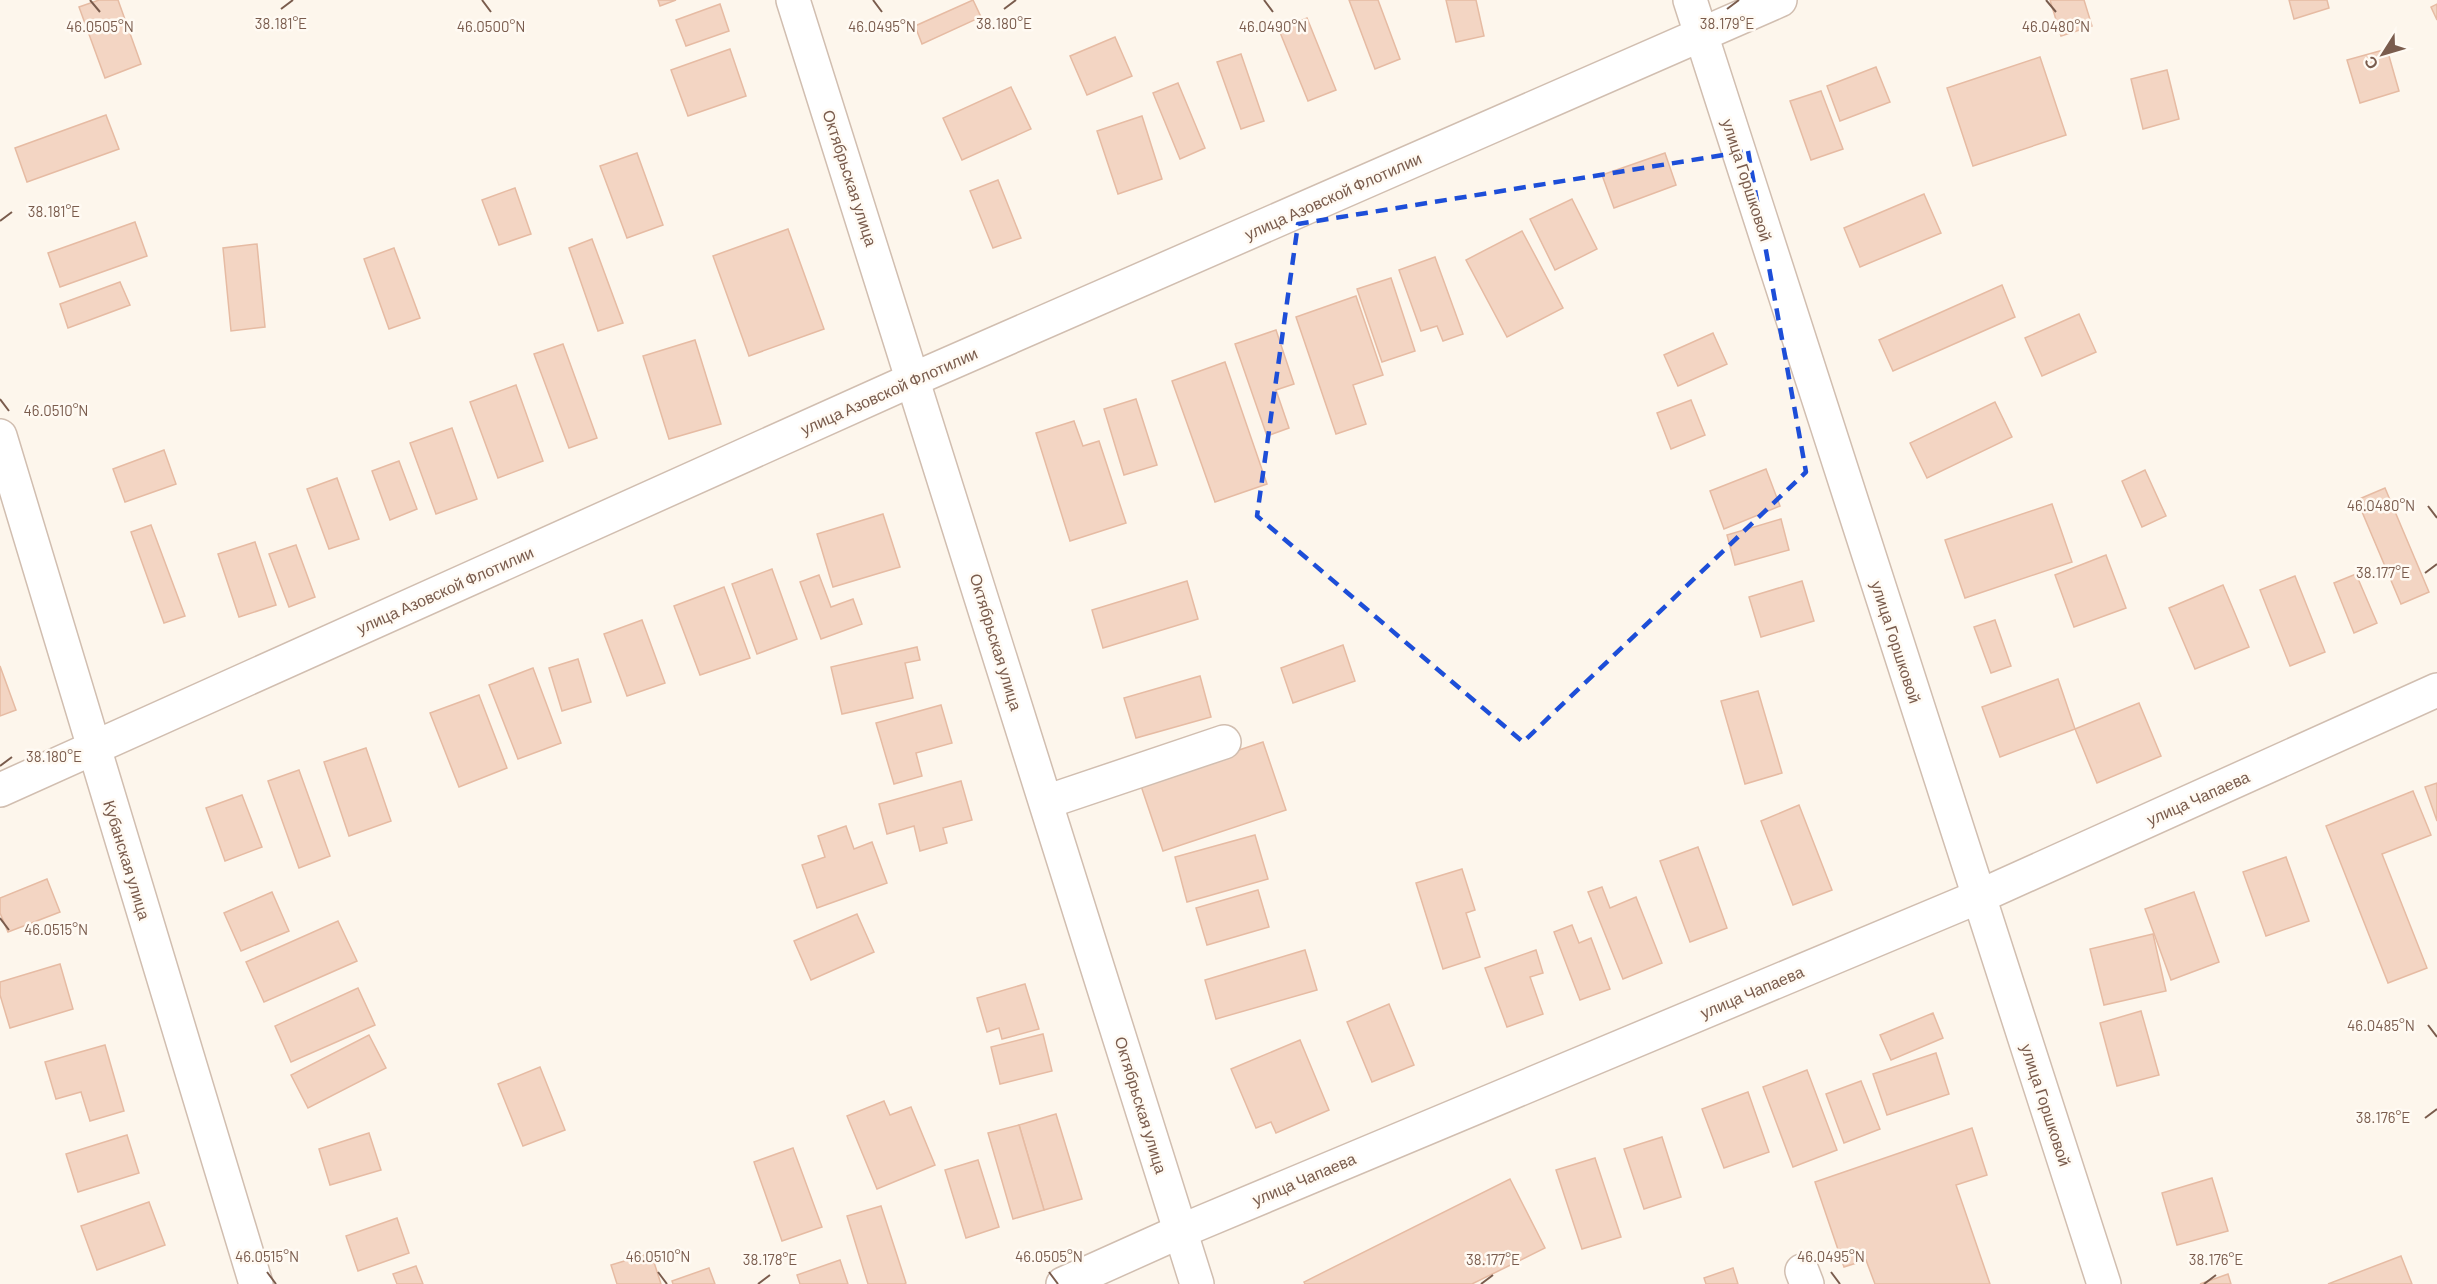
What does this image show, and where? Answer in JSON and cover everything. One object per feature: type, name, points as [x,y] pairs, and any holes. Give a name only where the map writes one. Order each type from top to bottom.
[{"type":"street","name":"Октябрьская улица","points":[[793,0],[1197,1284]]},
{"type":"street","name":"улица Горшковой","points":[[1690,0],[2104,1284]]},
{"type":"street","name":"улица Азовской Флотилии","points":[[0,790],[914,380],[1780,0]]},
{"type":"street","name":"Кубанская улица","points":[[0,436],[256,1284]]},
{"type":"street","name":"улица Чапаева","points":[[1063,1284],[1181,1231],[1978,897],[2437,690]]},
{"type":"street","points":[[1046,802],[1224,742]]},
{"type":"highlighted area","points":[[1748,151],[1806,472],[1523,742],[1257,516],[1298,224]]},
{"type":"building","points":[[99,0],[118,0],[141,64],[105,78],[79,7]]},
{"type":"building","points":[[658,0],[676,0],[660,6]]},
{"type":"building","points":[[973,0],[981,17],[922,44],[915,26]]},
{"type":"building","points":[[1349,0],[1378,0],[1400,59],[1375,69]]},
{"type":"building","points":[[1446,0],[1476,0],[1484,36],[1456,42]]},
{"type":"building","points":[[2050,0],[2084,0],[2092,26],[2061,36]]},
{"type":"building","points":[[2289,0],[2327,0],[2329,8],[2294,19]]},
{"type":"building","points":[[720,4],[729,31],[686,46],[676,20]]},
{"type":"building","points":[[2437,4],[2437,20],[2431,7]]},
{"type":"building","points":[[1307,18],[1336,90],[1308,101],[1279,30]]},
{"type":"building","points":[[1115,37],[1132,76],[1087,95],[1070,56]]},
{"type":"building","points":[[730,49],[746,96],[688,116],[671,70]]},
{"type":"building","points":[[2387,49],[2399,91],[2360,103],[2347,60]]},
{"type":"building","points":[[1241,54],[1264,121],[1241,129],[1217,62]]},
{"type":"building","points":[[2040,57],[2066,135],[1973,166],[1947,88]]},
{"type":"building","points":[[1876,67],[1890,102],[1840,121],[1827,86]]},
{"type":"building","points":[[2167,70],[2179,119],[2143,129],[2131,79]]},
{"type":"building","points":[[1178,83],[1205,148],[1180,159],[1153,93]]},
{"type":"building","points":[[1011,87],[1031,129],[962,160],[943,118]]},
{"type":"building","points":[[1821,91],[1843,149],[1811,160],[1790,101]]},
{"type":"building","points":[[106,115],[119,149],[27,182],[15,148]]},
{"type":"building","points":[[1142,116],[1162,179],[1118,194],[1097,131]]},
{"type":"building","points":[[637,153],[663,225],[627,238],[600,166]]},
{"type":"building","points":[[1665,153],[1676,185],[1614,208],[1602,175]]},
{"type":"building","points":[[998,180],[1021,238],[993,248],[970,191]]},
{"type":"building","points":[[515,188],[531,234],[499,245],[482,200]]},
{"type":"building","points":[[1924,194],[1941,233],[1860,267],[1844,228]]},
{"type":"building","points":[[1572,199],[1597,249],[1555,270],[1530,219]]},
{"type":"building","points":[[135,222],[147,256],[60,287],[48,253]]},
{"type":"building","points":[[788,229],[824,329],[749,356],[713,256]]},
{"type":"building","points":[[1522,231],[1563,308],[1507,337],[1466,260]]},
{"type":"building","points":[[592,239],[623,323],[598,331],[569,248]]},
{"type":"building","points":[[257,244],[265,327],[231,331],[223,248]]},
{"type":"building","points":[[394,248],[420,318],[389,329],[364,259]]},
{"type":"building","points":[[1435,257],[1463,334],[1443,341],[1437,326],[1421,331],[1399,270]]},
{"type":"building","points":[[1391,278],[1415,351],[1382,362],[1357,289]]},
{"type":"building","points":[[120,282],[130,305],[68,328],[60,304]]},
{"type":"building","points":[[2002,285],[2015,317],[1893,371],[1879,340]]},
{"type":"building","points":[[1356,296],[1383,375],[1353,385],[1366,424],[1336,434],[1296,317]]},
{"type":"building","points":[[2079,314],[2096,352],[2042,376],[2025,338]]},
{"type":"building","points":[[1276,330],[1294,384],[1276,390],[1289,428],[1267,436],[1235,344]]},
{"type":"building","points":[[1713,333],[1727,364],[1678,386],[1664,355]]},
{"type":"building","points":[[695,340],[721,424],[669,439],[643,356]]},
{"type":"building","points":[[563,344],[597,438],[569,448],[534,354]]},
{"type":"building","points":[[1225,362],[1267,484],[1215,502],[1172,381]]},
{"type":"building","points":[[516,385],[543,461],[498,478],[470,402]]},
{"type":"building","points":[[1136,399],[1157,465],[1124,475],[1104,409]]},
{"type":"building","points":[[1691,400],[1705,435],[1671,449],[1657,413]]},
{"type":"building","points":[[1995,402],[2012,437],[1927,478],[1910,443]]},
{"type":"building","points":[[1074,421],[1083,446],[1099,441],[1126,523],[1070,541],[1036,433]]},
{"type":"building","points":[[452,428],[477,499],[436,514],[410,443]]},
{"type":"building","points":[[164,450],[176,484],[125,502],[113,469]]},
{"type":"building","points":[[399,461],[417,509],[390,520],[372,471]]},
{"type":"building","points":[[1766,469],[1780,506],[1724,529],[1710,491]]},
{"type":"building","points":[[2145,470],[2166,516],[2142,527],[2122,481]]},
{"type":"building","points":[[337,478],[359,539],[329,549],[307,489]]},
{"type":"building","points":[[2385,488],[2429,592],[2401,604],[2357,500]]},
{"type":"building","points":[[2052,504],[2072,562],[1965,598],[1945,540]]},
{"type":"building","points":[[883,514],[900,567],[833,587],[817,534]]},
{"type":"building","points":[[1781,519],[1789,550],[1735,565],[1727,535]]},
{"type":"building","points":[[151,525],[185,616],[164,623],[131,532]]},
{"type":"building","points":[[255,542],[276,605],[239,617],[218,554]]},
{"type":"building","points":[[296,545],[315,597],[289,607],[269,554]]},
{"type":"building","points":[[2106,555],[2126,608],[2074,627],[2055,575]]},
{"type":"building","points":[[772,569],[797,639],[757,654],[732,584]]},
{"type":"building","points":[[2356,574],[2377,623],[2354,633],[2334,583]]},
{"type":"building","points":[[819,575],[831,607],[853,599],[862,624],[821,639],[800,582]]},
{"type":"building","points":[[2295,576],[2325,652],[2290,666],[2260,590]]},
{"type":"building","points":[[1187,581],[1198,619],[1103,648],[1092,610]]},
{"type":"building","points":[[1802,581],[1814,621],[1761,637],[1749,597]]},
{"type":"building","points":[[2223,585],[2249,647],[2195,669],[2169,608]]},
{"type":"building","points":[[724,587],[750,658],[700,675],[674,606]]},
{"type":"building","points":[[642,620],[665,683],[627,696],[604,634]]},
{"type":"building","points":[[1995,620],[2011,666],[1991,673],[1974,627]]},
{"type":"building","points":[[1343,645],[1355,681],[1293,703],[1281,668]]},
{"type":"building","points":[[917,647],[920,660],[905,663],[913,698],[842,714],[831,667]]},
{"type":"building","points":[[578,659],[591,702],[562,711],[549,668]]},
{"type":"building","points":[[0,666],[16,710],[0,716]]},
{"type":"building","points":[[533,668],[561,743],[518,759],[489,685]]},
{"type":"building","points":[[1200,676],[1211,717],[1136,738],[1124,698]]},
{"type":"building","points":[[2058,679],[2075,729],[2000,757],[1982,707]]},
{"type":"building","points":[[1758,691],[1782,773],[1745,784],[1721,701]]},
{"type":"building","points":[[479,695],[507,768],[459,787],[430,713]]},
{"type":"building","points":[[2139,703],[2161,756],[2097,783],[2075,729]]},
{"type":"building","points":[[941,705],[952,743],[916,753],[922,776],[894,784],[876,723]]},
{"type":"building","points":[[1263,742],[1286,810],[1163,851],[1140,783]]},
{"type":"building","points":[[366,748],[391,821],[349,836],[324,762]]},
{"type":"building","points":[[299,770],[330,856],[299,868],[268,781]]},
{"type":"building","points":[[961,781],[972,820],[943,828],[947,843],[920,851],[914,826],[887,834],[879,804]]},
{"type":"building","points":[[2437,783],[2437,821],[2425,787]]},
{"type":"building","points":[[2413,791],[2431,835],[2382,854],[2427,968],[2388,983],[2326,826]]},
{"type":"building","points":[[242,795],[262,847],[225,861],[206,808]]},
{"type":"building","points":[[1799,805],[1832,890],[1793,905],[1761,821]]},
{"type":"building","points":[[846,826],[854,849],[872,842],[887,883],[817,908],[802,865],[825,857],[818,836]]},
{"type":"building","points":[[1255,835],[1268,879],[1187,902],[1175,857]]},
{"type":"building","points":[[1698,847],[1727,928],[1690,942],[1660,861]]},
{"type":"building","points":[[2286,857],[2309,921],[2266,936],[2243,872]]},
{"type":"building","points":[[1462,869],[1475,910],[1466,913],[1480,957],[1443,969],[1416,883]]},
{"type":"building","points":[[47,879],[60,912],[8,932],[0,913],[0,898]]},
{"type":"building","points":[[1602,887],[1610,908],[1636,897],[1662,963],[1623,979],[1588,892]]},
{"type":"building","points":[[1258,890],[1269,927],[1207,945],[1196,908]]},
{"type":"building","points":[[272,892],[289,931],[241,951],[224,913]]},
{"type":"building","points":[[2194,892],[2219,962],[2171,980],[2145,909]]},
{"type":"building","points":[[857,914],[874,952],[811,980],[794,941]]},
{"type":"building","points":[[338,921],[357,961],[264,1002],[246,962]]},
{"type":"building","points":[[1572,925],[1579,943],[1591,938],[1610,989],[1580,1000],[1554,932]]},
{"type":"building","points":[[2153,934],[2166,991],[2104,1005],[2090,949]]},
{"type":"building","points":[[1305,950],[1317,990],[1216,1019],[1205,980]]},
{"type":"building","points":[[1536,950],[1543,973],[1530,977],[1543,1014],[1507,1027],[1485,968]]},
{"type":"building","points":[[60,964],[73,1009],[10,1028],[0,995],[0,982]]},
{"type":"building","points":[[1025,984],[1039,1029],[1002,1039],[999,1028],[987,1032],[977,998]]},
{"type":"building","points":[[358,988],[375,1025],[291,1062],[275,1026]]},
{"type":"building","points":[[1389,1004],[1414,1065],[1372,1082],[1347,1022]]},
{"type":"building","points":[[2141,1011],[2159,1075],[2117,1086],[2100,1023]]},
{"type":"building","points":[[1933,1013],[1943,1038],[1891,1060],[1880,1035]]},
{"type":"building","points":[[1043,1034],[1052,1071],[1000,1084],[991,1047]]},
{"type":"building","points":[[369,1035],[386,1068],[308,1108],[291,1075]]},
{"type":"building","points":[[1300,1040],[1329,1110],[1276,1133],[1271,1122],[1256,1128],[1231,1069]]},
{"type":"building","points":[[105,1045],[124,1111],[90,1121],[81,1092],[56,1099],[45,1062]]},
{"type":"building","points":[[1936,1053],[1949,1094],[1887,1115],[1873,1074]]},
{"type":"building","points":[[540,1067],[565,1130],[523,1146],[498,1084]]},
{"type":"building","points":[[1807,1070],[1837,1150],[1793,1167],[1763,1087]]},
{"type":"building","points":[[1861,1081],[1880,1129],[1844,1143],[1826,1094]]},
{"type":"building","points":[[1748,1092],[1769,1152],[1724,1168],[1702,1109]]},
{"type":"building","points":[[884,1101],[890,1115],[911,1107],[935,1165],[877,1189],[847,1116]]},
{"type":"building","points":[[1056,1114],[1082,1199],[1044,1210],[1019,1125]]},
{"type":"building","points":[[1019,1125],[1044,1210],[1013,1219],[988,1133]]},
{"type":"building","points":[[1972,1128],[1987,1175],[1956,1185],[1990,1284],[1875,1284],[1866,1260],[1844,1267],[1815,1182]]},
{"type":"building","points":[[369,1133],[381,1170],[330,1185],[319,1149]]},
{"type":"building","points":[[127,1135],[139,1173],[78,1192],[66,1154]]},
{"type":"building","points":[[1662,1137],[1681,1197],[1644,1209],[1624,1149]]},
{"type":"building","points":[[793,1148],[822,1227],[782,1241],[754,1162]]},
{"type":"building","points":[[1595,1158],[1621,1237],[1582,1249],[1556,1170]]},
{"type":"building","points":[[978,1160],[999,1227],[966,1238],[945,1170]]},
{"type":"building","points":[[2212,1178],[2228,1231],[2177,1245],[2162,1193]]},
{"type":"building","points":[[1510,1179],[1545,1248],[1472,1284],[1305,1284],[1304,1282]]},
{"type":"building","points":[[149,1202],[165,1245],[97,1270],[81,1226]]},
{"type":"building","points":[[881,1206],[906,1283],[904,1284],[868,1284],[847,1216]]},
{"type":"building","points":[[397,1218],[409,1253],[358,1271],[346,1236]]},
{"type":"building","points":[[651,1253],[661,1284],[617,1284],[611,1265]]},
{"type":"building","points":[[2401,1256],[2412,1284],[2328,1284]]},
{"type":"building","points":[[840,1260],[848,1284],[800,1284],[797,1275]]},
{"type":"building","points":[[416,1266],[423,1284],[397,1284],[393,1274]]},
{"type":"building","points":[[709,1268],[715,1284],[673,1284],[672,1281]]},
{"type":"building","points":[[1733,1268],[1738,1284],[1706,1284],[1704,1278]]},
{"type":"building","points":[[2228,1274],[2231,1284],[2200,1284]]}]
